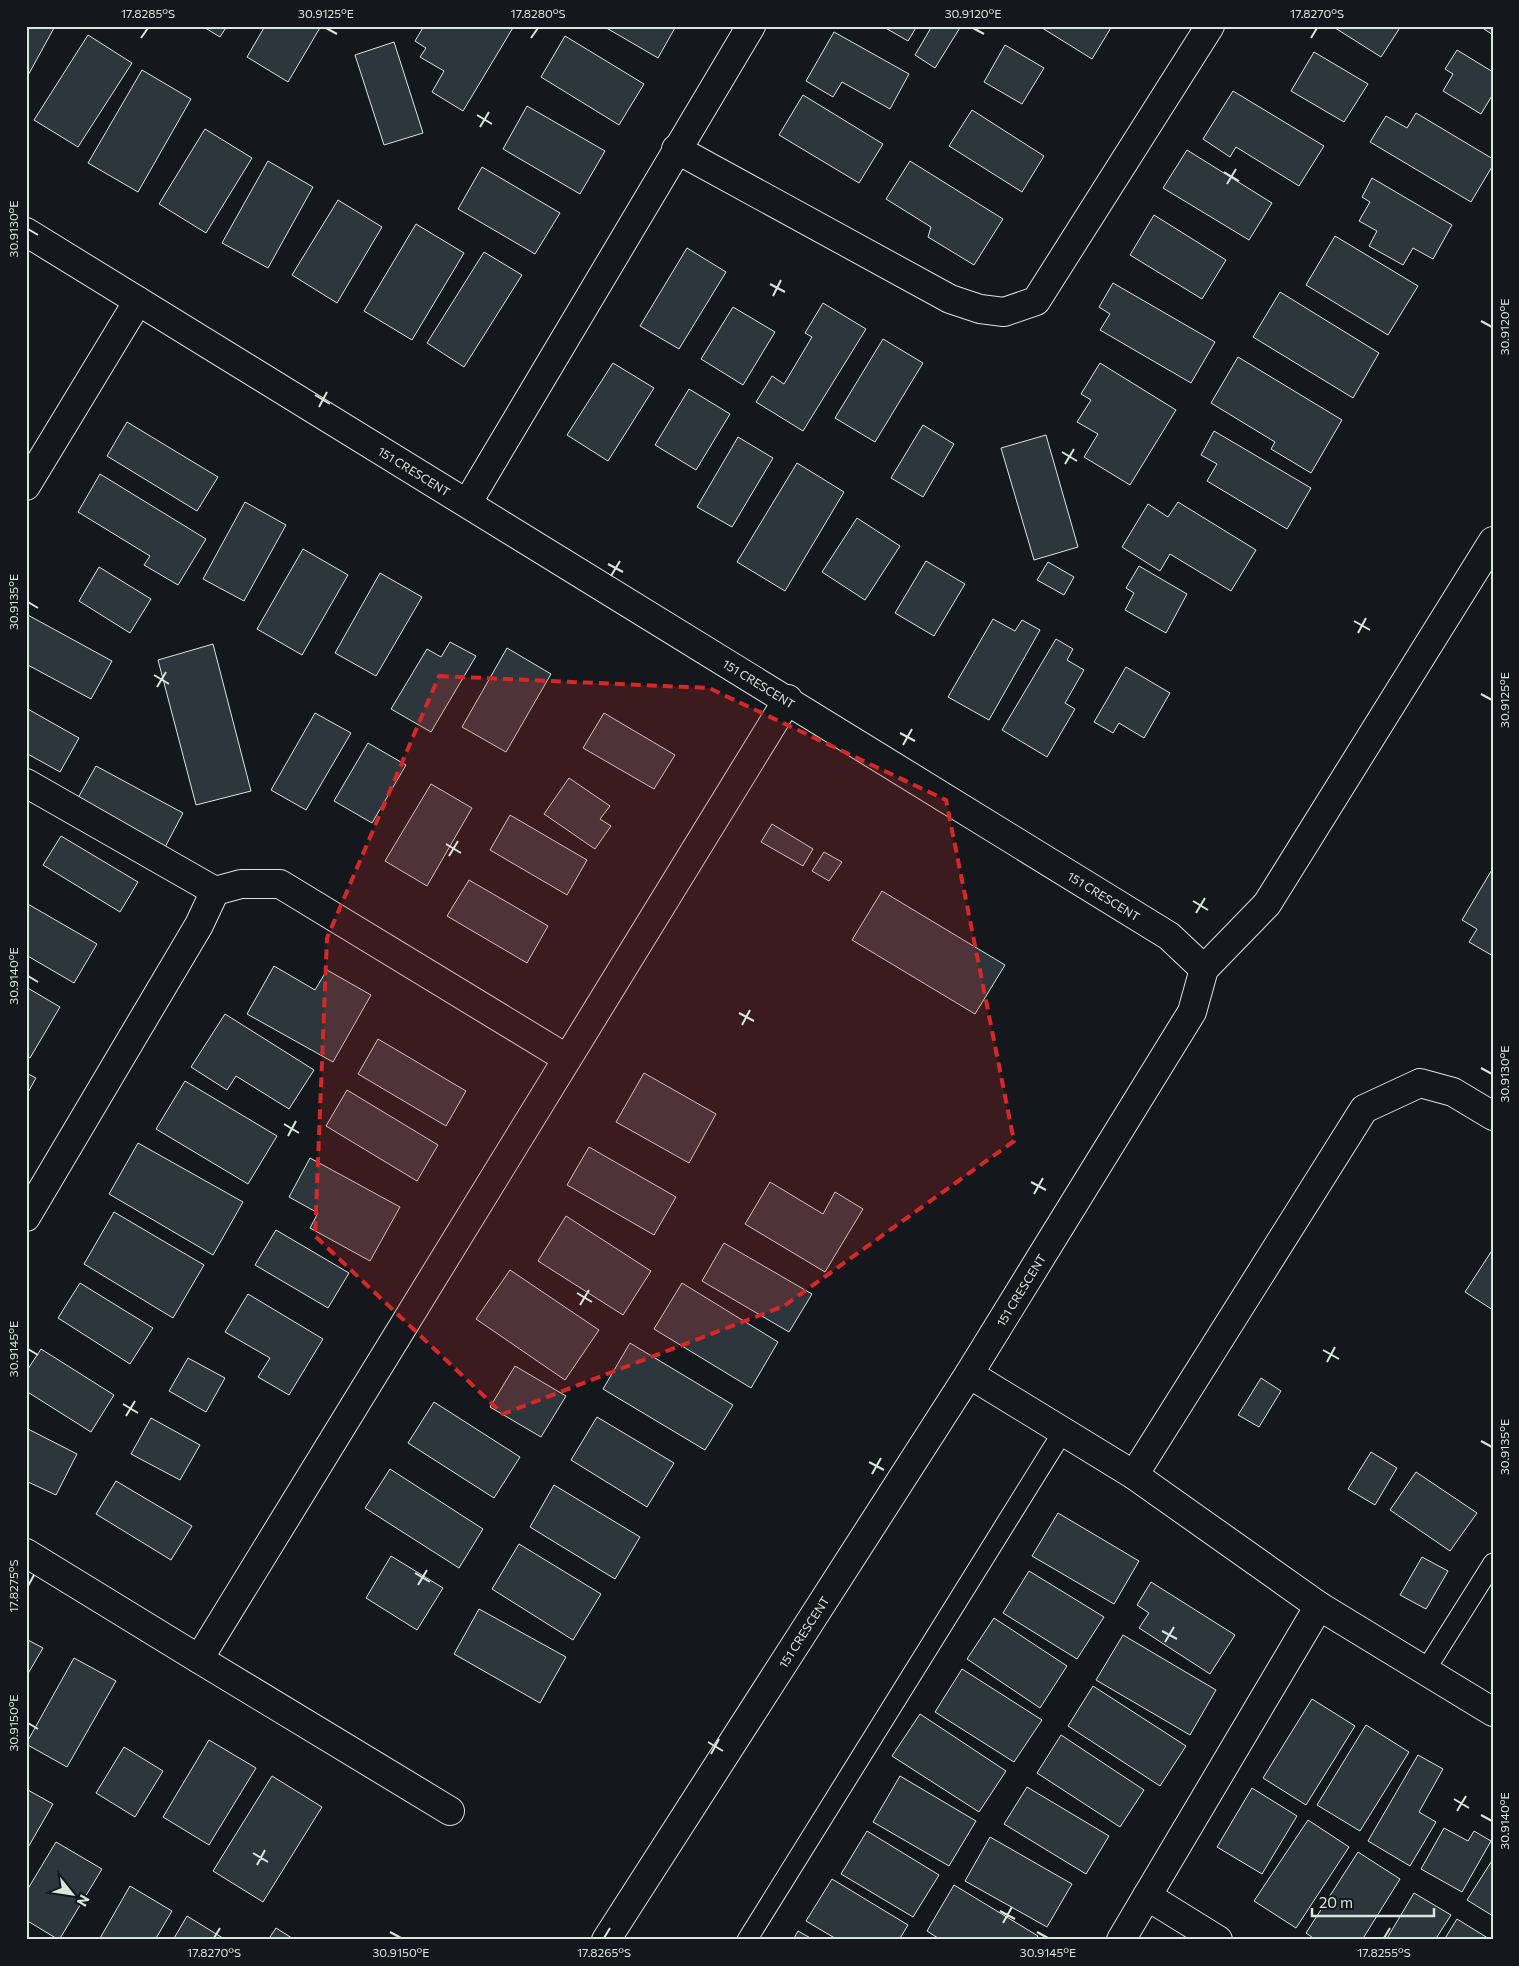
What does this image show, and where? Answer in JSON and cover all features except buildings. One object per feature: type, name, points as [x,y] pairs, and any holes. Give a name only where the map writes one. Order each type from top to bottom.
[{"type":"street","points":[[468,502],[676,149],[751,26]]},
{"type":"street","points":[[676,149],[950,299],[980,309],[1004,312],[1036,301],[1210,26]]},
{"type":"street","name":"151 CRESCENT","points":[[26,232],[788,699],[1169,936],[1204,969],[1192,1012],[969,1374],[606,1940]]},
{"type":"street","points":[[26,486],[138,301]]},
{"type":"street","points":[[1204,969],[1267,904],[1493,541]]},
{"type":"street","points":[[199,1659],[788,699]]},
{"type":"street","points":[[26,783],[215,891],[241,884],[280,884],[566,1058]]},
{"type":"street","points":[[26,1217],[199,925],[215,891]]},
{"type":"street","points":[[1134,1475],[1364,1109],[1420,1083],[1453,1092],[1493,1116]]},
{"type":"street","points":[[969,1374],[1062,1433],[1134,1475],[1319,1606],[1493,1712]]},
{"type":"street","points":[[26,1553],[450,1811]]},
{"type":"street","points":[[1121,1940],[1319,1606]]},
{"type":"street","points":[[1146,1896],[1218,1940]]},
{"type":"lane","points":[[747,1940],[1062,1433]]},
{"type":"lane","points":[[1425,1671],[1493,1563]]},
{"type":"highlighted area","points":[[439,676],[709,688],[946,800],[1014,1141],[784,1306],[503,1414],[315,1236],[327,938]]}]
